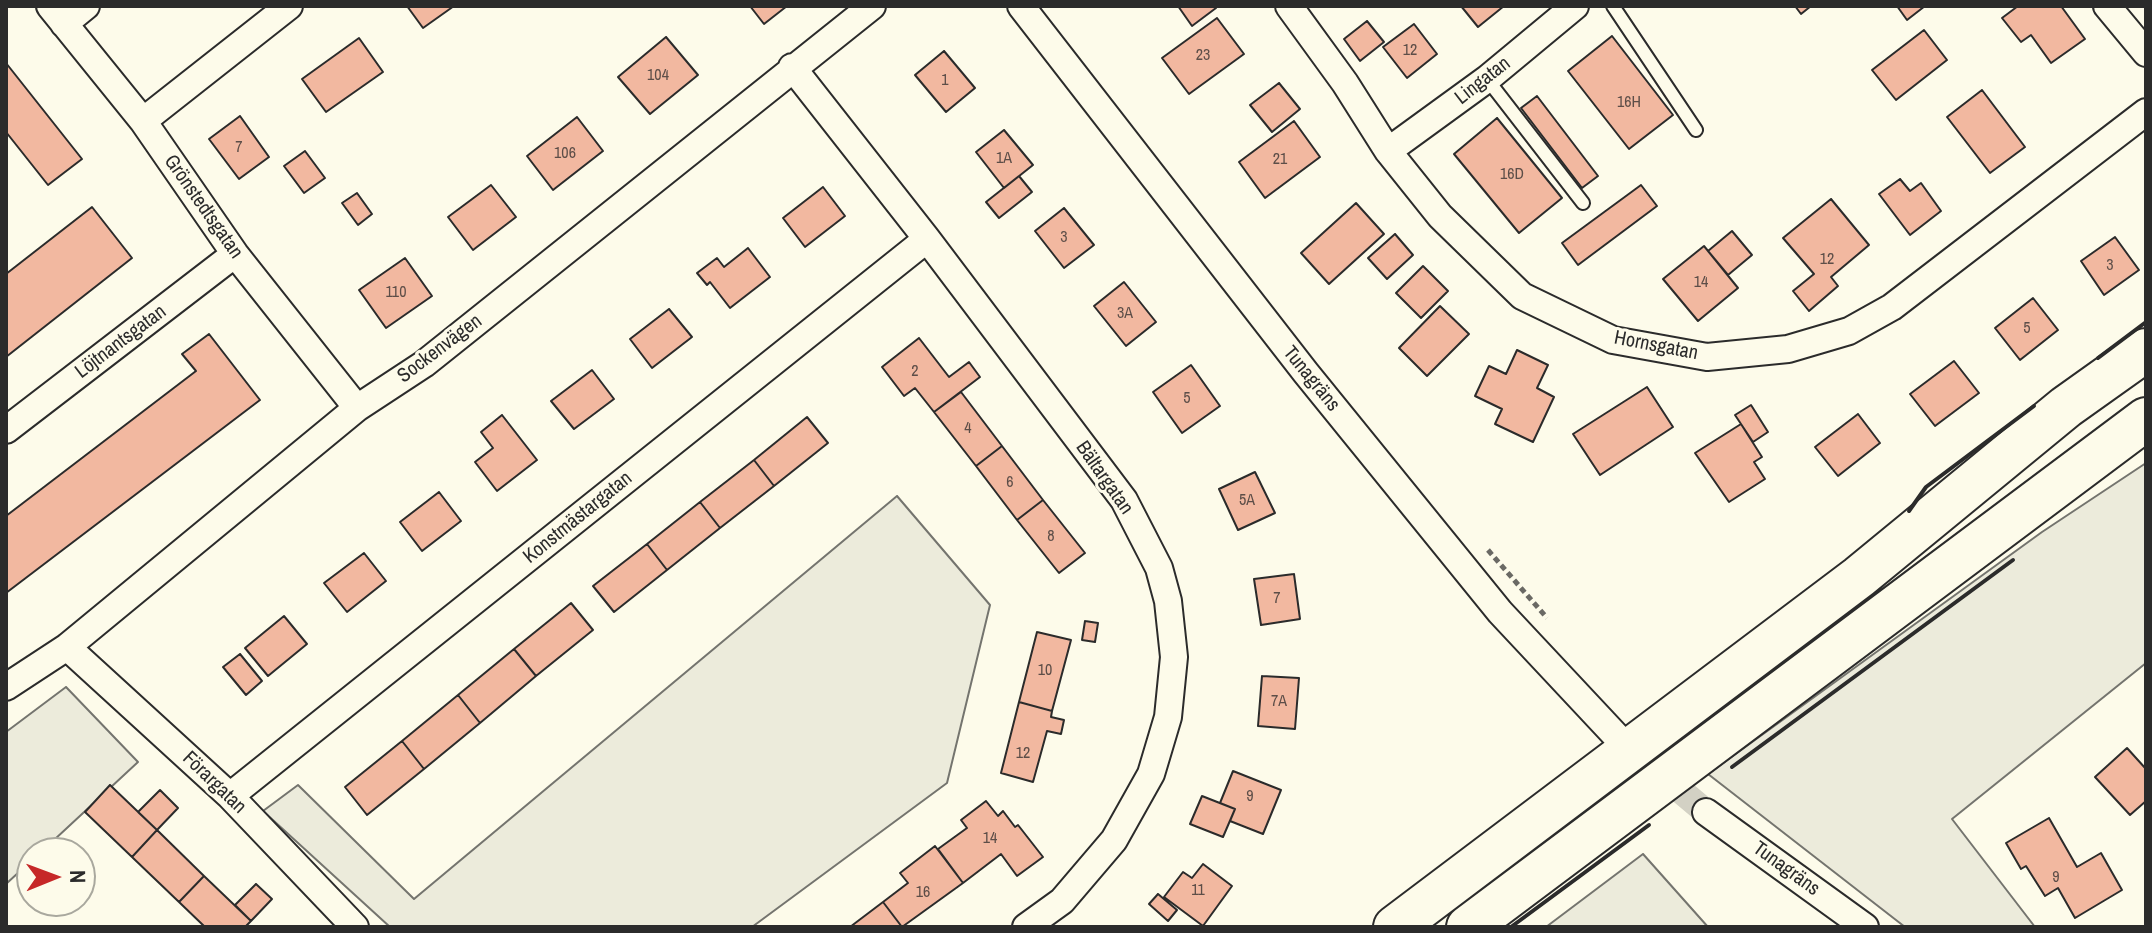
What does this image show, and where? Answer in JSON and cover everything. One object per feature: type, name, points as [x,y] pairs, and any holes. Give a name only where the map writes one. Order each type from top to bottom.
[{"type":"highway","points":[[1395,927],[1859,577],[2066,407],[2146,350]]},
{"type":"highway","points":[[1468,927],[2146,419]]},
{"type":"street","points":[[57,15],[86,6]]},
{"type":"street","points":[[143,121],[289,6]]},
{"type":"street","name":"Sockenvägen","points":[[6,687],[67,647],[357,408],[424,364],[872,6]]},
{"type":"street","name":"Tunagräns","points":[[1021,6],[1306,373],[1500,612],[1618,738]]},
{"type":"street","name":"Hornsgatan","points":[[1289,6],[1345,83],[1388,151],[1440,216],[1522,296],[1613,340],[1707,357],[1788,349],[1860,325],[1892,307],[1961,256],[2146,112]]},
{"type":"street","name":"Lingatan","points":[[1388,151],[1487,79],[1575,6]]},
{"type":"street","points":[[2107,6],[2146,53]]},
{"type":"street","name":"Grönstedtsgatan","points":[[57,15],[143,121],[235,254],[357,408]]},
{"type":"street","name":"Bältargatan","points":[[792,67],[927,239],[1124,500],[1159,568],[1168,601],[1174,657],[1168,717],[1151,774],[1114,840],[1062,901],[1026,927]]},
{"type":"street","name":"Konstmästargatan","points":[[230,796],[927,239]]},
{"type":"street","name":"Löjtnantsgatan","points":[[6,430],[235,254]]},
{"type":"street","name":"Förargatan","points":[[67,647],[230,796],[355,927]]},
{"type":"street","name":"Tunagräns","points":[[1706,812],[1865,927]]},
{"type":"lane","points":[[1613,6],[1696,130]]},
{"type":"lane","points":[[1487,79],[1583,203]]},
{"type":"shaded area","points":[[2146,463],[2146,663],[1952,819],[2035,927],[1905,927],[1708,774],[2042,532]]},
{"type":"shaded area","points":[[897,496],[990,605],[947,783],[752,927],[390,927],[263,811],[298,785],[414,899]]},
{"type":"shaded area","points":[[66,687],[138,762],[57,837],[16,837],[16,875],[6,884],[6,732]]},
{"type":"shaded area","points":[[1643,854],[1708,927],[1546,927]]},
{"type":"building","points":[[407,6],[454,6],[423,28]]},
{"type":"building","points":[[750,6],[787,6],[764,24]]},
{"type":"building","points":[[1178,6],[1214,6],[1216,8],[1192,26]]},
{"type":"building","points":[[1461,6],[1504,6],[1478,27]]},
{"type":"building","points":[[1795,6],[1811,6],[1801,14]]},
{"type":"building","points":[[1897,6],[1925,6],[1907,20]]},
{"type":"building","points":[[2018,6],[2061,6],[2085,39],[2051,63],[2031,35],[2021,42],[2002,18]]},
{"type":"building","points":[[1217,18],[1244,54],[1189,94],[1162,58]]},
{"type":"building","points":[[1367,21],[1384,42],[1360,61],[1344,39]]},
{"type":"building","points":[[1414,24],[1437,54],[1407,78],[1383,47]]},
{"type":"building","points":[[1924,30],[1947,60],[1896,100],[1872,70]]},
{"type":"building","points":[[1612,36],[1673,115],[1629,149],[1568,71]]},
{"type":"building","points":[[666,37],[698,75],[650,114],[618,77]]},
{"type":"building","points":[[359,38],[383,72],[326,112],[302,79]]},
{"type":"building","points":[[944,51],[975,88],[946,112],[915,75]]},
{"type":"building","points":[[6,63],[82,159],[48,185],[6,132]]},
{"type":"building","points":[[1279,83],[1300,109],[1272,132],[1250,105]]},
{"type":"building","points":[[1982,90],[2025,147],[1990,173],[1947,117]]},
{"type":"building","points":[[1537,96],[1598,176],[1582,188],[1521,108]]},
{"type":"building","points":[[240,116],[269,157],[239,179],[209,139]]},
{"type":"building","points":[[577,117],[603,151],[553,190],[527,156]]},
{"type":"building","points":[[1497,118],[1562,198],[1519,233],[1454,154]]},
{"type":"building","points":[[1294,121],[1320,157],[1265,198],[1239,162]]},
{"type":"building","points":[[1004,130],[1033,165],[1004,188],[976,152]]},
{"type":"building","points":[[305,151],[325,178],[304,193],[284,166]]},
{"type":"building","points":[[1019,176],[1032,192],[999,218],[986,202]]},
{"type":"building","points":[[1900,179],[1910,191],[1921,183],[1941,211],[1910,235],[1879,194]]},
{"type":"building","points":[[491,185],[516,217],[473,250],[448,217]]},
{"type":"building","points":[[1641,185],[1657,206],[1578,265],[1562,243]]},
{"type":"building","points":[[823,187],[845,216],[805,247],[783,218]]},
{"type":"building","points":[[357,193],[372,214],[358,225],[342,203]]},
{"type":"building","points":[[1831,199],[1869,245],[1831,277],[1838,286],[1809,311],[1793,291],[1814,274],[1783,238]]},
{"type":"building","points":[[1356,203],[1384,234],[1329,284],[1301,253]]},
{"type":"building","points":[[92,207],[132,258],[6,357],[6,274]]},
{"type":"building","points":[[1064,208],[1094,245],[1064,268],[1035,231]]},
{"type":"building","points":[[1732,231],[1752,255],[1728,275],[1708,251]]},
{"type":"building","points":[[1395,234],[1413,255],[1387,279],[1368,258]]},
{"type":"building","points":[[2115,237],[2139,270],[2104,295],[2081,261]]},
{"type":"building","points":[[1704,246],[1738,288],[1698,321],[1663,279]]},
{"type":"building","points":[[748,248],[770,277],[730,308],[710,282],[707,285],[697,273],[717,258],[724,267]]},
{"type":"building","points":[[405,258],[432,296],[386,328],[359,290]]},
{"type":"building","points":[[1423,266],[1448,291],[1421,318],[1396,293]]},
{"type":"building","points":[[1124,282],[1156,322],[1126,346],[1094,306]]},
{"type":"building","points":[[2033,298],[2058,330],[2020,360],[1995,328]]},
{"type":"building","points":[[1440,306],[1469,334],[1427,376],[1399,348]]},
{"type":"building","points":[[669,309],[692,337],[652,368],[630,339]]},
{"type":"building","points":[[209,334],[260,400],[6,593],[6,516],[196,371],[182,354]]},
{"type":"building","points":[[919,338],[949,377],[969,362],[980,377],[934,412],[915,388],[904,396],[882,367]]},
{"type":"building","points":[[1517,350],[1548,365],[1537,388],[1554,397],[1533,442],[1495,424],[1502,409],[1475,396],[1489,366],[1506,374]]},
{"type":"building","points":[[1954,361],[1979,393],[1935,426],[1910,394]]},
{"type":"building","points":[[1191,365],[1220,406],[1182,433],[1153,392]]},
{"type":"building","points":[[592,370],[614,399],[574,429],[551,401]]},
{"type":"building","points":[[1647,387],[1673,427],[1600,475],[1573,434]]},
{"type":"building","points":[[961,392],[1002,446],[976,466],[934,412]]},
{"type":"building","points":[[1751,405],[1768,432],[1753,442],[1735,415]]},
{"type":"building","points":[[1858,414],[1880,443],[1838,476],[1815,447]]},
{"type":"building","points":[[502,415],[537,460],[497,491],[475,462],[493,448],[481,432]]},
{"type":"building","points":[[807,417],[828,443],[774,486],[754,460]]},
{"type":"building","points":[[1741,424],[1762,457],[1754,462],[1765,479],[1729,502],[1695,453]]},
{"type":"building","points":[[1002,446],[1043,500],[1017,520],[976,466]]},
{"type":"building","points":[[754,460],[774,486],[720,528],[700,502]]},
{"type":"building","points":[[1255,472],[1275,513],[1238,530],[1219,489]]},
{"type":"building","points":[[439,492],[461,521],[422,551],[400,522]]},
{"type":"building","points":[[1043,500],[1085,553],[1059,573],[1017,520]]},
{"type":"building","points":[[700,502],[720,528],[667,570],[647,544]]},
{"type":"building","points":[[647,544],[667,570],[614,612],[593,586]]},
{"type":"building","points":[[364,553],[386,581],[347,612],[324,583]]},
{"type":"building","points":[[1294,574],[1300,619],[1261,625],[1254,579]]},
{"type":"building","points":[[571,603],[593,630],[536,676],[514,649]]},
{"type":"building","points":[[284,616],[307,644],[268,676],[245,648]]},
{"type":"building","points":[[1085,621],[1098,623],[1095,642],[1082,640]]},
{"type":"building","points":[[1037,632],[1071,640],[1052,711],[1019,702]]},
{"type":"building","points":[[514,649],[536,676],[480,723],[458,695]]},
{"type":"building","points":[[240,654],[262,681],[246,695],[223,667]]},
{"type":"building","points":[[1262,676],[1299,678],[1295,729],[1258,726]]},
{"type":"building","points":[[458,695],[480,723],[424,769],[402,741]]},
{"type":"building","points":[[1019,702],[1052,711],[1051,717],[1064,720],[1061,734],[1047,731],[1033,782],[1001,773]]},
{"type":"building","points":[[402,741],[424,769],[367,815],[345,787]]},
{"type":"building","points":[[2127,748],[2146,769],[2146,801],[2130,815],[2095,777]]},
{"type":"building","points":[[1233,771],[1281,790],[1263,834],[1230,821],[1235,809],[1220,803]]},
{"type":"building","points":[[110,785],[157,830],[132,857],[85,812]]},
{"type":"building","points":[[160,790],[178,808],[157,830],[138,812]]},
{"type":"building","points":[[1202,796],[1235,809],[1223,837],[1190,824]]},
{"type":"building","points":[[986,801],[998,816],[1003,811],[1015,827],[1018,825],[1043,857],[1017,876],[1001,854],[963,883],[938,849],[967,828],[961,820]]},
{"type":"building","points":[[2049,818],[2077,867],[2101,853],[2122,890],[2075,918],[2058,888],[2045,896],[2026,866],[2021,869],[2006,843]]},
{"type":"building","points":[[157,830],[204,876],[179,902],[132,857]]},
{"type":"building","points":[[935,846],[963,883],[902,927],[883,902],[908,883],[900,873]]},
{"type":"building","points":[[1203,864],[1232,886],[1203,926],[1164,897],[1183,872],[1192,878]]},
{"type":"building","points":[[204,876],[251,921],[245,927],[205,927],[179,902]]},
{"type":"building","points":[[256,884],[272,899],[251,921],[235,905]]},
{"type":"building","points":[[1158,894],[1177,910],[1168,921],[1149,904]]},
{"type":"building","points":[[883,902],[902,927],[850,927]]},
{"type":"tunnel","points":[[1620,740],[1706,812]]},
{"type":"wall","points":[[2098,358],[2146,322]]},
{"type":"wall","points":[[1909,511],[1926,487],[2034,406]]},
{"type":"wall","points":[[1732,767],[2013,560]]},
{"type":"wall","points":[[1511,927],[1649,825]]}]
